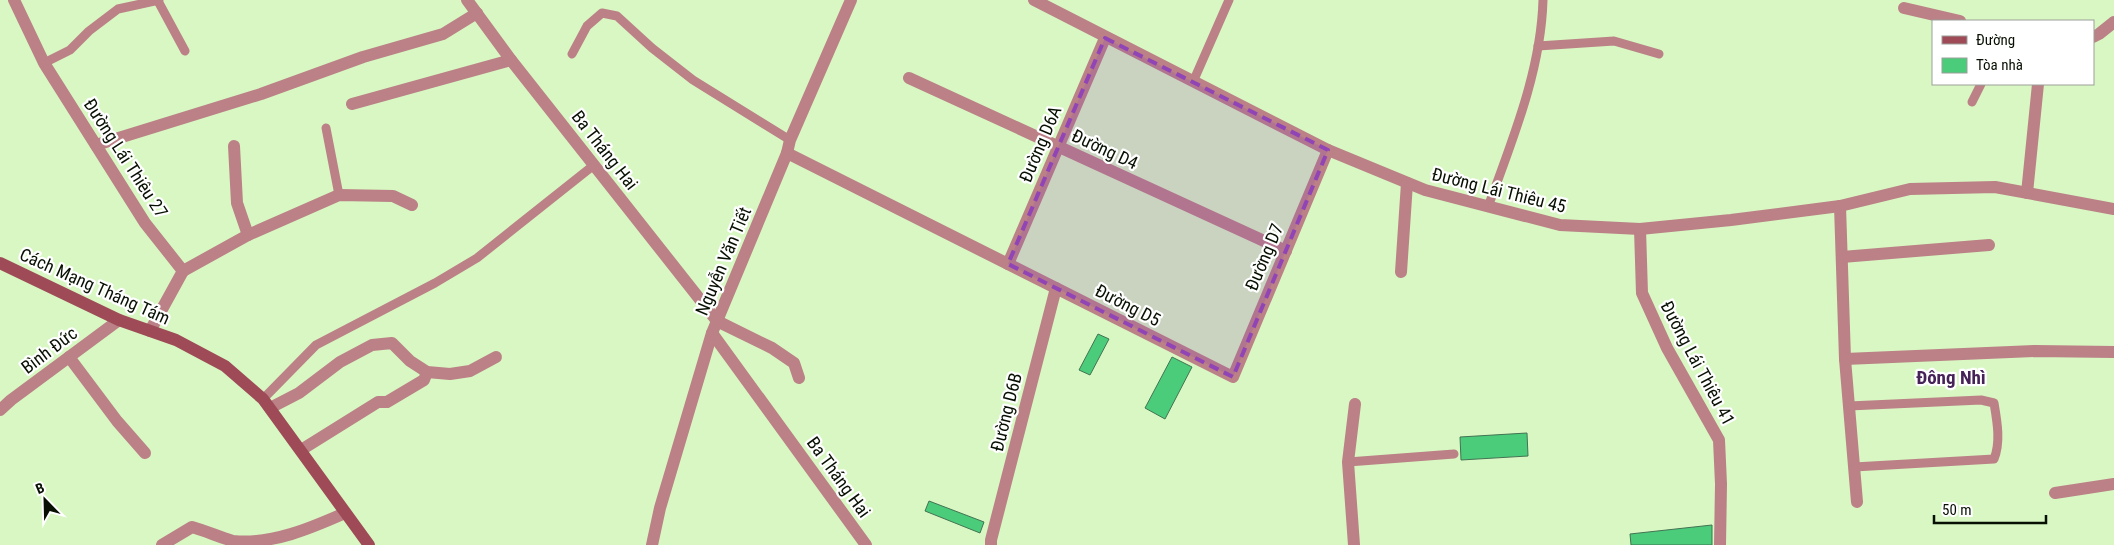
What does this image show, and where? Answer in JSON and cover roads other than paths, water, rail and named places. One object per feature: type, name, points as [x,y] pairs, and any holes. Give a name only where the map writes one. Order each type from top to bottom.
[{"type":"main road","name":"Cách Mạng Tháng Tám","points":[[0,263],[119,320],[176,340],[226,366],[267,403],[369,545]]},
{"type":"street","name":"Đường Lái Thiêu 27","points":[[14,0],[44,63],[145,224],[183,271]]},
{"type":"street","name":"Ba Tháng Hai","points":[[467,0],[511,60],[717,321]]},
{"type":"street","name":"Nguyễn Văn Tiết","points":[[652,545],[660,508],[712,334],[788,154],[790,140],[851,0]]},
{"type":"street","name":"Đường Lái Thiêu 45","points":[[1034,0],[1105,38],[1328,150],[1425,190],[1560,225],[1640,229],[1731,220],[1840,206],[1910,188],[1995,187],[2114,209]]},
{"type":"street","points":[[1904,8],[1956,20]]},
{"type":"street","points":[[96,145],[261,94],[363,57],[443,34],[477,13]]},
{"type":"street","points":[[2094,36],[2114,22]]},
{"type":"street","name":"Đường D6A","points":[[1008,264],[1105,38]]},
{"type":"street","points":[[352,104],[511,60]]},
{"type":"street","name":"Đường D4","points":[[909,78],[1286,251]]},
{"type":"street","points":[[2027,193],[2038,85]]},
{"type":"street","points":[[234,146],[237,203],[248,235]]},
{"type":"street","name":"Đường D7","points":[[1232,377],[1328,150]]},
{"type":"street","name":"Đường D5","points":[[788,154],[1232,377]]},
{"type":"street","points":[[1401,272],[1407,183]]},
{"type":"street","points":[[150,331],[183,271],[248,235],[338,195],[393,196],[412,205]]},
{"type":"street","points":[[1840,206],[1845,359],[1857,502]]},
{"type":"street","name":"Đường Lái Thiêu 41","points":[[1640,229],[1642,293],[1667,348],[1719,440],[1721,484],[1720,545]]},
{"type":"street","points":[[1842,258],[1989,245]]},
{"type":"street","name":"Đường D6B","points":[[992,545],[991,540],[1056,288]]},
{"type":"street","name":"Bình Đức","points":[[0,410],[119,320]]},
{"type":"street","points":[[717,321],[780,353],[794,364],[799,378]]},
{"type":"street","name":"Ba Tháng Hai","points":[[712,334],[866,545]]},
{"type":"street","points":[[267,403],[299,392],[340,362],[372,345],[392,343],[410,361],[427,372],[450,374],[470,372],[496,358]]},
{"type":"street","points":[[1845,359],[2035,351],[2114,352]]},
{"type":"street","points":[[69,357],[145,453]]},
{"type":"street","points":[[301,450],[378,402],[387,402],[410,389],[424,380],[427,372]]},
{"type":"street","points":[[1354,545],[1348,462],[1355,404]]},
{"type":"street","points":[[2055,493],[2114,484]]},
{"type":"street","points":[[162,545],[192,527],[234,541],[264,543],[298,534],[345,513]]},
{"type":"lane","points":[[44,63],[70,50],[89,30],[118,9],[159,0],[184,51]]},
{"type":"lane","points":[[1193,82],[1229,0]]},
{"type":"lane","points":[[1488,207],[1513,138],[1532,74],[1542,22],[1543,0]]},
{"type":"lane","points":[[572,54],[587,26],[592,21],[602,13],[617,16],[652,48],[693,80],[790,140]]},
{"type":"lane","points":[[1538,46],[1614,41],[1660,54]]},
{"type":"lane","points":[[1972,102],[1980,85]]},
{"type":"lane","points":[[326,128],[338,195]]},
{"type":"lane","points":[[267,403],[316,345],[435,284],[477,258],[594,165]]},
{"type":"lane","points":[[1849,406],[1981,400],[1994,403],[1996,416],[1998,449],[1994,459],[1854,467]]},
{"type":"lane","points":[[1348,462],[1454,454]]},
{"type":"district","name":"Đông Nhì","points":[[1951,377]]}]
